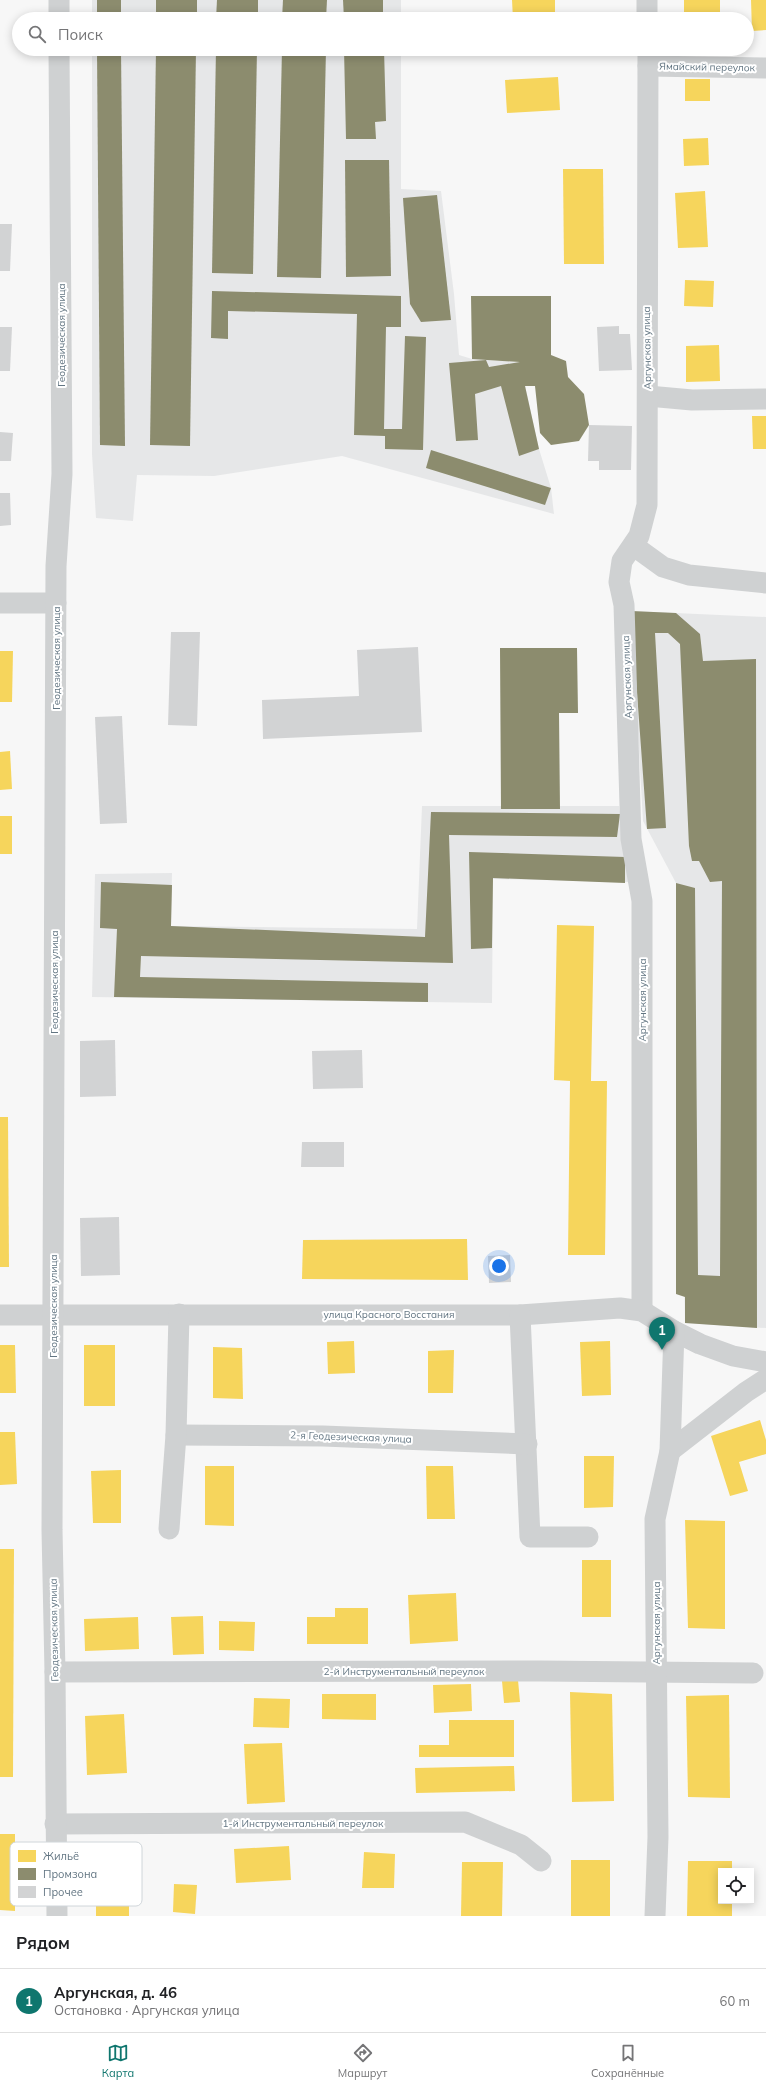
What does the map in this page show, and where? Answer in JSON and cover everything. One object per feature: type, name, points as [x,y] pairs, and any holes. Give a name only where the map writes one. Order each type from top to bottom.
[{"type":"street","points":[[59,0],[59,12]]},
{"type":"street","points":[[647,0],[647,12]]},
{"type":"street","name":"Геодезическая улица","points":[[55,1842],[56,1672],[52,1530],[56,603],[62,474],[59,56]]},
{"type":"street","name":"Ямайский переулок","points":[[648,57],[766,68]]},
{"type":"street","name":"Аргунская улица","points":[[642,1311],[642,901],[631,839],[624,605],[619,582],[622,561],[634,546],[639,536],[647,505],[648,396],[646,307],[648,57]]},
{"type":"street","points":[[648,396],[692,400],[766,399]]},
{"type":"street","points":[[634,546],[662,567],[689,575],[766,583]]},
{"type":"street","points":[[0,603],[56,603]]},
{"type":"street","name":"улица Красного Восстания","points":[[0,1315],[520,1315],[620,1308],[642,1311],[674,1331],[700,1344],[733,1356],[766,1362]]},
{"type":"street","points":[[170,1529],[176,1435],[179,1314]]},
{"type":"street","points":[[520,1315],[530,1537],[588,1537]]},
{"type":"street","name":"Аргунская улица","points":[[655,1916],[658,1837],[655,1519],[670,1451],[674,1331]]},
{"type":"street","points":[[670,1451],[746,1392],[766,1379]]},
{"type":"street","name":"2-я Геодезическая улица","points":[[176,1435],[323,1436],[527,1444]]},
{"type":"street","name":"2-й Инструментальный переулок","points":[[56,1672],[656,1671],[753,1673]]},
{"type":"street","name":"1-й Инструментальный переулок","points":[[55,1824],[465,1822],[521,1845],[541,1861]]},
{"type":"street","name":"Геодезическая улица","points":[[56,1906],[56,1916]]},
{"type":"shaded area","points":[[92,0],[401,0],[401,12],[92,12]]},
{"type":"shaded area","points":[[92,56],[401,56],[401,189],[441,191],[454,294],[459,355],[472,359],[520,362],[539,449],[551,488],[554,514],[342,456],[214,476],[137,475],[133,521],[96,518],[92,454]]},
{"type":"shaded area","points":[[631,611],[766,617],[766,1328],[685,1323],[676,883],[643,821]]},
{"type":"shaded area","points":[[422,806],[619,806],[629,882],[493,879],[492,1003],[92,997],[95,874],[172,873],[171,926],[417,929]]},
{"type":"building: Жильё","points":[[512,0],[555,0],[555,12],[513,12]]},
{"type":"building: Жильё","points":[[684,0],[720,0],[720,12],[684,12]]},
{"type":"building: Жильё","points":[[751,0],[766,0],[766,30],[754,31],[754,12],[751,12]]},
{"type":"building: Жильё","points":[[558,77],[560,110],[507,113],[505,80]]},
{"type":"building: Жильё","points":[[685,79],[710,79],[710,101],[685,101]]},
{"type":"building: Жильё","points":[[708,138],[709,165],[684,166],[683,139]]},
{"type":"building: Жильё","points":[[563,169],[603,169],[604,264],[564,264]]},
{"type":"building: Жильё","points":[[705,191],[708,247],[678,248],[675,193]]},
{"type":"building: Жильё","points":[[685,280],[714,281],[713,307],[684,306]]},
{"type":"building: Жильё","points":[[719,345],[720,381],[686,382],[686,346]]},
{"type":"building: Жильё","points":[[752,416],[766,416],[766,449],[753,449]]},
{"type":"building: Жильё","points":[[0,651],[13,651],[12,702],[0,702]]},
{"type":"building: Жильё","points":[[10,751],[12,789],[0,790],[0,752]]},
{"type":"building: Жильё","points":[[0,816],[12,816],[12,854],[0,854]]},
{"type":"building: Жильё","points":[[557,925],[594,926],[591,1081],[607,1081],[605,1255],[568,1255],[570,1081],[554,1080]]},
{"type":"building: Жильё","points":[[0,1117],[8,1117],[9,1267],[0,1267]]},
{"type":"building: Жильё","points":[[467,1239],[468,1280],[302,1279],[303,1240]]},
{"type":"building: Жильё","points":[[354,1341],[355,1373],[328,1374],[327,1342]]},
{"type":"building: Жильё","points":[[610,1341],[611,1395],[582,1396],[580,1342]]},
{"type":"building: Жильё","points":[[0,1345],[15,1345],[16,1393],[0,1393]]},
{"type":"building: Жильё","points":[[84,1345],[115,1345],[115,1406],[84,1406]]},
{"type":"building: Жильё","points":[[213,1347],[242,1348],[243,1399],[213,1398]]},
{"type":"building: Жильё","points":[[454,1350],[453,1393],[428,1393],[428,1351]]},
{"type":"building: Жильё","points":[[760,1420],[766,1440],[766,1454],[739,1462],[748,1491],[730,1496],[711,1436]]},
{"type":"building: Жильё","points":[[0,1432],[15,1432],[17,1484],[0,1485]]},
{"type":"building: Жильё","points":[[584,1456],[614,1456],[613,1507],[584,1508]]},
{"type":"building: Жильё","points":[[205,1466],[234,1466],[234,1526],[205,1525]]},
{"type":"building: Жильё","points":[[426,1466],[453,1466],[455,1519],[427,1519]]},
{"type":"building: Жильё","points":[[121,1470],[121,1523],[93,1523],[91,1471]]},
{"type":"building: Жильё","points":[[685,1520],[725,1521],[725,1629],[688,1628]]},
{"type":"building: Жильё","points":[[0,1549],[14,1549],[13,1777],[0,1777]]},
{"type":"building: Жильё","points":[[582,1560],[611,1560],[611,1617],[582,1617]]},
{"type":"building: Жильё","points":[[456,1593],[458,1641],[410,1644],[408,1595]]},
{"type":"building: Жильё","points":[[335,1608],[368,1608],[368,1644],[307,1644],[307,1617],[335,1617]]},
{"type":"building: Жильё","points":[[203,1616],[204,1654],[173,1655],[171,1617]]},
{"type":"building: Жильё","points":[[138,1617],[139,1649],[85,1651],[84,1619]]},
{"type":"building: Жильё","points":[[219,1621],[255,1622],[254,1651],[219,1650]]},
{"type":"building: Жильё","points":[[518,1680],[520,1702],[504,1703],[502,1681]]},
{"type":"building: Жильё","points":[[471,1684],[472,1711],[434,1713],[433,1685]]},
{"type":"building: Жильё","points":[[570,1692],[612,1694],[614,1801],[572,1802]]},
{"type":"building: Жильё","points":[[322,1694],[376,1694],[376,1720],[322,1719]]},
{"type":"building: Жильё","points":[[729,1695],[730,1798],[688,1797],[686,1696]]},
{"type":"building: Жильё","points":[[254,1698],[290,1699],[289,1728],[253,1727]]},
{"type":"building: Жильё","points":[[124,1714],[127,1773],[87,1775],[85,1716]]},
{"type":"building: Жильё","points":[[449,1720],[514,1720],[514,1757],[419,1757],[419,1745],[449,1745]]},
{"type":"building: Жильё","points":[[282,1743],[285,1802],[247,1804],[244,1744]]},
{"type":"building: Жильё","points":[[514,1766],[515,1791],[416,1793],[415,1768]]},
{"type":"building: Жильё","points":[[0,1834],[15,1834],[15,1842],[10,1842],[10,1906],[15,1906],[15,1911],[0,1910]]},
{"type":"building: Жильё","points":[[289,1846],[291,1880],[236,1883],[234,1849]]},
{"type":"building: Жильё","points":[[364,1852],[395,1854],[394,1888],[362,1888]]},
{"type":"building: Жильё","points":[[571,1860],[610,1860],[610,1916],[571,1916]]},
{"type":"building: Жильё","points":[[688,1861],[732,1861],[732,1868],[718,1868],[718,1904],[732,1904],[732,1916],[687,1916]]},
{"type":"building: Жильё","points":[[462,1862],[503,1862],[502,1916],[461,1916]]},
{"type":"building: Жильё","points":[[174,1884],[197,1885],[195,1914],[173,1912]]},
{"type":"building: Жильё","points":[[96,1906],[129,1906],[129,1916],[96,1916]]},
{"type":"building: Промзона","points":[[97,0],[121,0],[121,12],[97,12]]},
{"type":"building: Промзона","points":[[156,0],[197,0],[197,12],[156,12]]},
{"type":"building: Промзона","points":[[217,0],[258,0],[258,12],[216,12]]},
{"type":"building: Промзона","points":[[283,0],[327,0],[326,12],[282,12]]},
{"type":"building: Промзона","points":[[343,0],[383,0],[383,12],[344,12]]},
{"type":"building: Промзона","points":[[97,56],[121,56],[125,446],[100,445]]},
{"type":"building: Промзона","points":[[156,56],[196,56],[190,446],[150,445]]},
{"type":"building: Промзона","points":[[216,56],[257,56],[253,274],[212,273]]},
{"type":"building: Промзона","points":[[282,56],[326,56],[321,278],[277,277]]},
{"type":"building: Промзона","points":[[344,56],[384,56],[386,121],[375,122],[376,139],[346,139]]},
{"type":"building: Промзона","points":[[345,160],[389,160],[391,276],[346,277]]},
{"type":"building: Промзона","points":[[437,195],[451,320],[421,322],[410,304],[403,198]]},
{"type":"building: Промзона","points":[[212,291],[401,296],[401,327],[386,327],[384,429],[402,429],[405,336],[426,337],[423,450],[385,449],[385,436],[354,435],[357,314],[228,311],[228,339],[211,338]]},
{"type":"building: Промзона","points":[[471,296],[551,296],[551,355],[566,361],[568,377],[584,394],[589,425],[579,441],[551,445],[540,433],[535,386],[525,386],[539,449],[519,456],[501,386],[475,394],[478,440],[456,441],[449,363],[486,360],[489,367],[520,362],[472,359]]},
{"type":"building: Промзона","points":[[431,450],[551,488],[545,505],[426,468]]},
{"type":"building: Промзона","points":[[631,611],[676,613],[700,634],[703,661],[756,659],[757,1328],[685,1323],[685,1297],[676,1294],[676,883],[695,888],[698,1275],[720,1276],[722,881],[710,882],[699,861],[692,861],[689,846],[680,644],[668,633],[655,633],[666,828],[647,829]]},
{"type":"building: Промзона","points":[[500,648],[577,648],[578,713],[559,713],[560,809],[501,809]]},
{"type":"building: Промзона","points":[[431,812],[620,814],[617,837],[449,835],[453,963],[141,956],[140,977],[428,983],[428,1002],[114,997],[117,929],[100,928],[101,882],[172,885],[171,926],[425,937]]},
{"type":"building: Промзона","points":[[469,852],[625,857],[625,883],[493,878],[492,948],[471,949]]},
{"type":"building: Прочее","points":[[0,224],[12,224],[10,271],[0,271]]},
{"type":"building: Прочее","points":[[619,326],[619,334],[630,334],[632,370],[599,371],[597,327]]},
{"type":"building: Прочее","points":[[0,327],[12,327],[10,371],[0,371]]},
{"type":"building: Прочее","points":[[589,425],[632,426],[631,470],[599,470],[599,461],[588,461]]},
{"type":"building: Прочее","points":[[0,432],[13,433],[11,461],[0,461]]},
{"type":"building: Прочее","points":[[0,493],[10,493],[11,525],[0,526]]},
{"type":"building: Прочее","points":[[171,632],[200,632],[197,726],[168,725]]},
{"type":"building: Прочее","points":[[418,647],[422,732],[263,739],[262,700],[359,696],[357,650]]},
{"type":"building: Прочее","points":[[122,716],[127,823],[100,824],[95,717]]},
{"type":"building: Прочее","points":[[115,1040],[116,1096],[80,1097],[80,1041]]},
{"type":"building: Прочее","points":[[362,1050],[363,1088],[313,1089],[312,1051]]},
{"type":"building: Прочее","points":[[302,1142],[344,1142],[344,1167],[301,1167]]},
{"type":"building: Прочее","points":[[119,1217],[120,1275],[81,1276],[80,1218]]},
{"type":"building: Прочее","points":[[510,1255],[511,1282],[489,1283],[488,1256]]},
{"type":"place","name":"Аргунская, д. 46","points":[[662,1350]]}]
